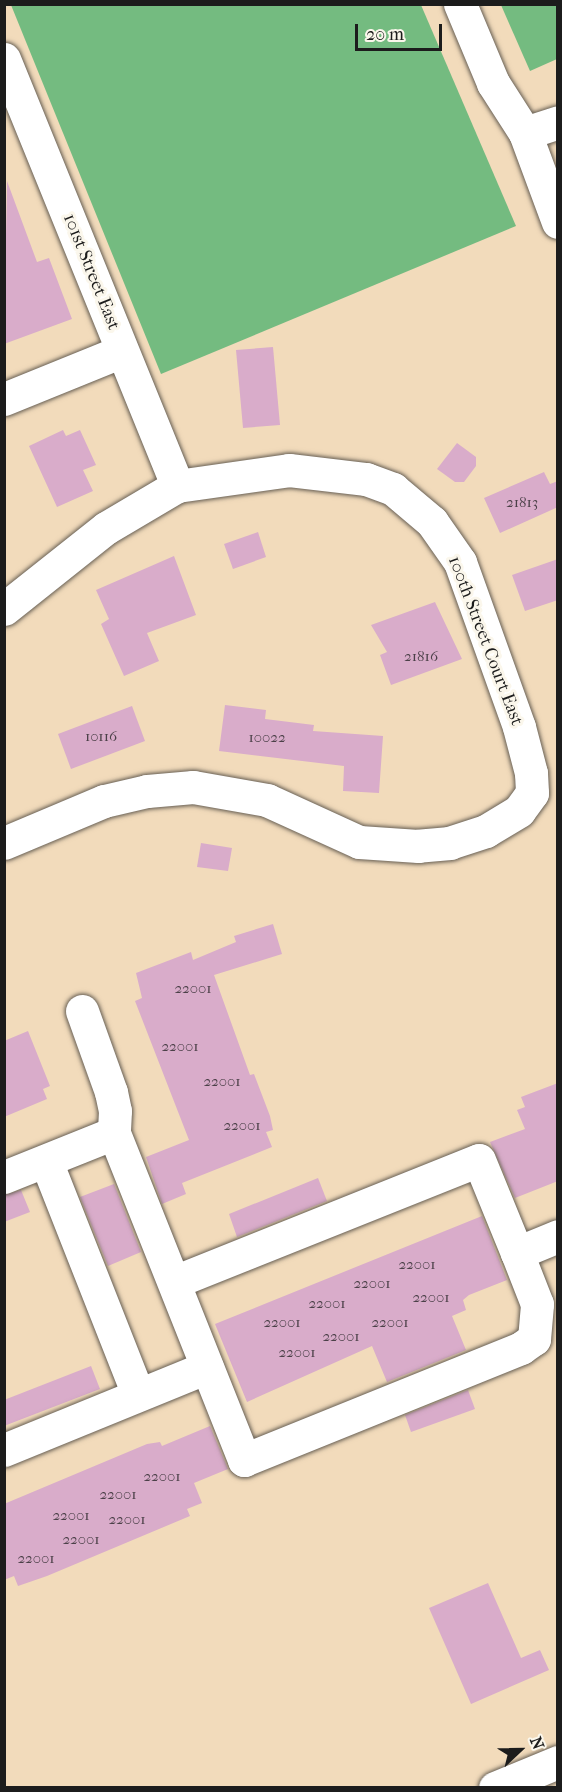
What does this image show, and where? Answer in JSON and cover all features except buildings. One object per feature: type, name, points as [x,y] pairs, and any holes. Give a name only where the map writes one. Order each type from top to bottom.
[{"type":"street","points":[[460,4],[493,83],[525,133],[558,222]]},
{"type":"street","name":"101st Street East","points":[[4,59],[12,99],[122,351],[177,486]]},
{"type":"street","points":[[525,133],[558,122]]},
{"type":"street","points":[[4,399],[122,351]]},
{"type":"street","name":"100th Street Court East","points":[[4,843],[104,801],[147,791],[194,787],[267,800],[339,835],[371,843],[418,846],[450,843],[486,831],[519,811],[532,793],[531,773],[519,727],[463,572],[432,522],[393,489],[366,479],[289,470],[177,486]]},
{"type":"street","points":[[4,609],[106,528],[177,486]]},
{"type":"street","points":[[82,1011],[111,1092],[115,1111],[114,1133],[244,1460],[521,1348],[534,1339],[537,1304],[479,1161],[174,1282]]},
{"type":"street","points":[[4,1177],[114,1133]]},
{"type":"street","points":[[46,1161],[138,1394]]},
{"type":"street","points":[[517,1253],[558,1236]]},
{"type":"street","points":[[4,1450],[207,1367]]},
{"type":"street","points":[[495,1788],[558,1762]]},
{"type":"green space","points":[[11,5],[421,5],[516,226],[161,374]]},
{"type":"green space","points":[[501,5],[557,5],[557,59],[530,71]]}]
